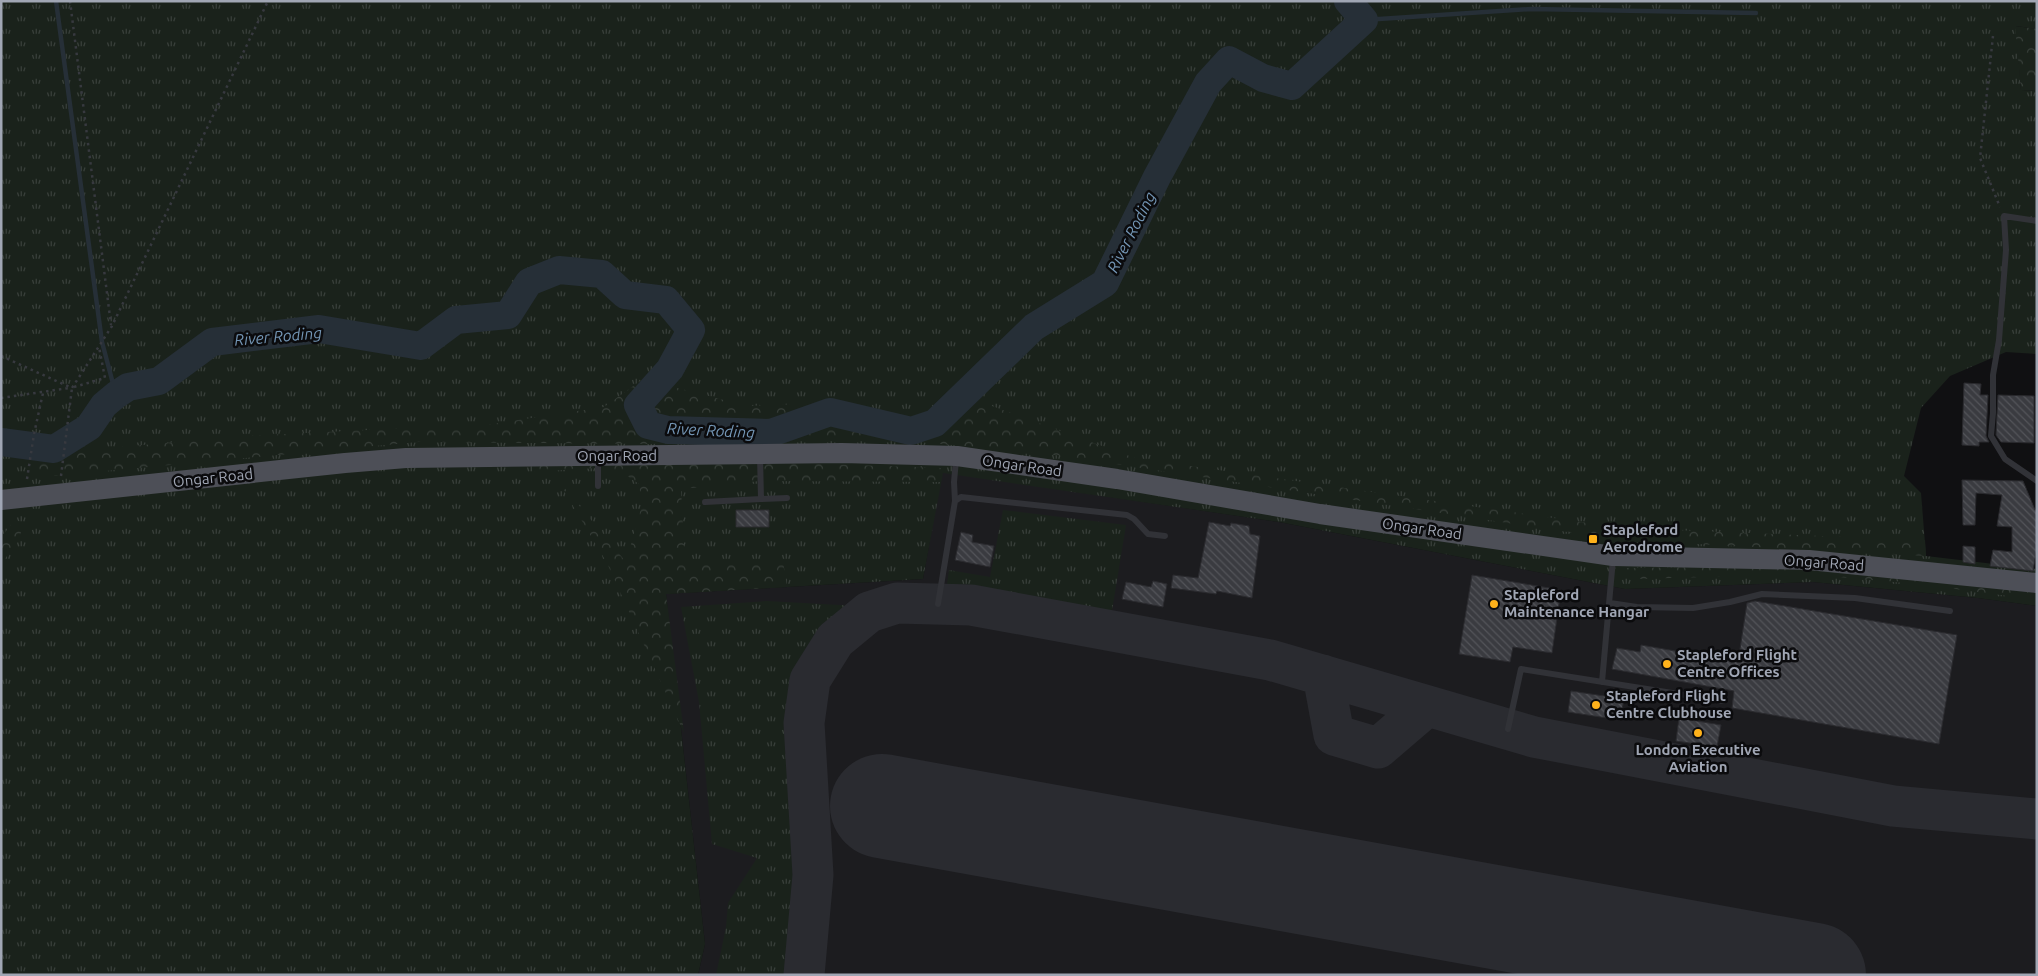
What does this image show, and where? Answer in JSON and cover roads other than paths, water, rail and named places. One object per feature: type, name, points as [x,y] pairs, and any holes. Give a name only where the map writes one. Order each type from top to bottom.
[{"type":"main road","name":"Ongar Road","points":[[1,500],[406,458],[842,453],[956,456],[1117,479],[1320,514],[1613,556],[1809,560],[2037,583]]},
{"type":"lane","points":[[2037,221],[2004,216],[2006,250],[1993,375],[1994,413],[1991,436],[2005,458],[2037,481]]},
{"type":"lane","points":[[760,454],[761,498]]},
{"type":"lane","points":[[598,456],[598,486]]},
{"type":"lane","points":[[938,604],[956,501],[954,482],[956,456]]},
{"type":"lane","points":[[956,501],[961,497],[1127,515],[1148,534],[1164,536]]},
{"type":"lane","points":[[705,502],[787,498]]},
{"type":"lane","points":[[1602,682],[1613,556]]},
{"type":"lane","points":[[1610,603],[1637,607],[1693,608],[1762,594],[1855,598],[1950,611]]},
{"type":"lane","points":[[1508,730],[1521,669],[1723,701]]},
{"type":"waterway","points":[[56,1],[102,342],[116,395]]},
{"type":"waterway","name":"River Roding","points":[[1,442],[54,449],[89,427],[104,405],[116,395],[128,387],[159,381],[212,342],[319,329],[421,346],[456,320],[508,315],[529,282],[559,270],[602,274],[625,295],[666,300],[691,330],[670,369],[638,405],[648,425],[668,430],[771,433],[830,412],[911,431],[935,423],[1034,327],[1105,283],[1157,177],[1208,83],[1229,60],[1263,78],[1292,86],[1364,20],[1348,1]]},
{"type":"waterway","points":[[1364,20],[1531,9],[1756,13]]},
{"type":"place","name":"Stapleford Aerodrome","points":[[1593,539]]},
{"type":"place","name":"Stapleford Maintenance Hangar","points":[[1494,604]]},
{"type":"place","name":"Stapleford Flight Centre Offices","points":[[1667,664]]},
{"type":"place","name":"Stapleford Flight Centre Clubhouse","points":[[1596,705]]},
{"type":"place","name":"London Executive Aviation","points":[[1698,733]]}]
